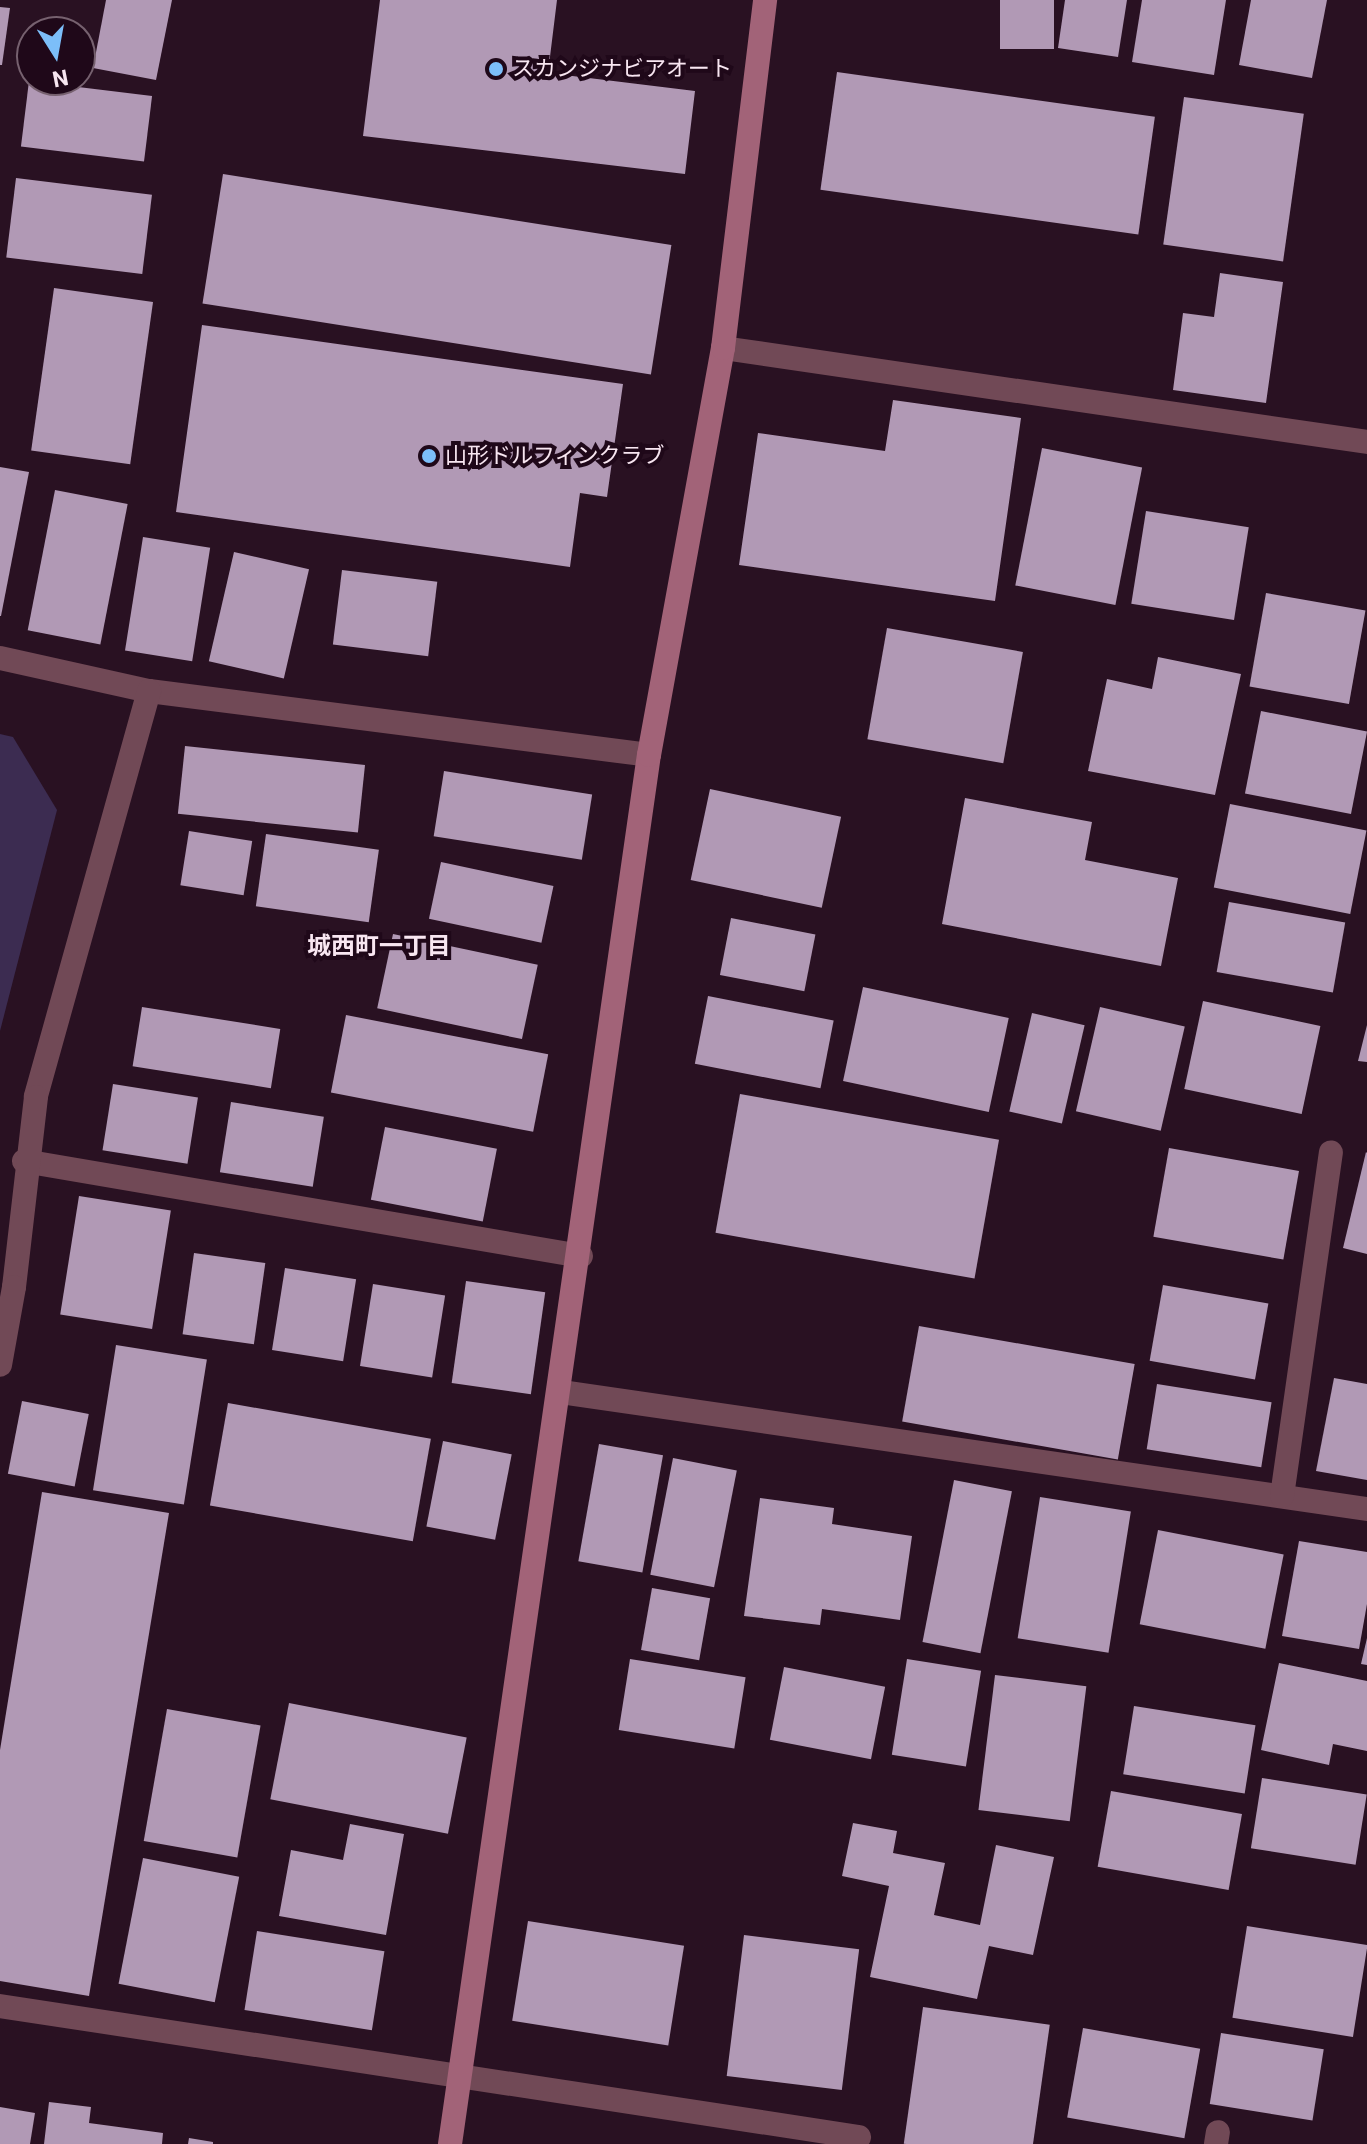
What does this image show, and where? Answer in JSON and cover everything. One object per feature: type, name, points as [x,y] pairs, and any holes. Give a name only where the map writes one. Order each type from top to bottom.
[{"type":"street","points":[[450,2144],[581,1256],[649,755],[723,348],[765,0]]},
{"type":"street","points":[[723,348],[1367,442]]},
{"type":"street","points":[[0,658],[149,691],[649,755]]},
{"type":"street","points":[[0,1365],[14,1287],[24,1161],[36,1097],[149,691]]},
{"type":"street","points":[[1282,1496],[1331,1152]]},
{"type":"street","points":[[24,1161],[581,1256]]},
{"type":"street","points":[[561,1392],[1367,1509]]},
{"type":"street","points":[[0,2006],[859,2137]]},
{"type":"shaded area","points":[[0,734],[13,737],[57,810],[0,1031]]},
{"type":"building","points":[[106,0],[172,0],[156,80],[96,69]]},
{"type":"building","points":[[380,0],[557,0],[548,73],[695,91],[685,174],[363,136]]},
{"type":"building","points":[[1000,0],[1054,0],[1054,49],[1000,49]]},
{"type":"building","points":[[1065,0],[1127,0],[1118,57],[1058,48]]},
{"type":"building","points":[[1142,0],[1226,0],[1214,75],[1132,62]]},
{"type":"building","points":[[1251,0],[1327,0],[1312,78],[1239,65]]},
{"type":"building","points":[[0,7],[10,8],[2,65],[0,65]]},
{"type":"building","points":[[837,72],[1155,117],[1138,235],[820,190]]},
{"type":"building","points":[[96,89],[152,96],[144,162],[21,147],[27,96],[96,96]]},
{"type":"building","points":[[1184,97],[1304,114],[1283,261],[1163,245]]},
{"type":"building","points":[[223,174],[671,245],[651,374],[203,303]]},
{"type":"building","points":[[16,178],[152,195],[142,274],[6,257]]},
{"type":"building","points":[[1220,273],[1283,282],[1266,403],[1173,390],[1183,313],[1214,317]]},
{"type":"building","points":[[54,288],[153,302],[130,464],[31,450]]},
{"type":"building","points":[[202,325],[623,384],[607,497],[580,493],[570,567],[176,512]]},
{"type":"building","points":[[893,400],[1021,418],[995,601],[739,565],[758,433],[885,451]]},
{"type":"building","points":[[1042,448],[1142,467],[1115,605],[1015,585]]},
{"type":"building","points":[[0,467],[29,472],[1,616],[0,616]]},
{"type":"building","points":[[55,490],[128,504],[100,644],[28,630]]},
{"type":"building","points":[[1146,511],[1249,527],[1234,620],[1131,604]]},
{"type":"building","points":[[143,537],[210,548],[192,661],[125,651]]},
{"type":"building","points":[[234,552],[309,569],[284,678],[209,661]]},
{"type":"building","points":[[342,570],[437,582],[428,656],[333,644]]},
{"type":"building","points":[[1266,593],[1365,611],[1349,704],[1250,687]]},
{"type":"building","points":[[887,628],[1023,652],[1003,763],[867,739]]},
{"type":"building","points":[[1158,657],[1241,674],[1215,795],[1088,771],[1107,679],[1152,689]]},
{"type":"building","points":[[1261,711],[1367,732],[1351,814],[1245,793]]},
{"type":"building","points":[[185,746],[365,765],[358,833],[178,814]]},
{"type":"building","points":[[444,771],[592,794],[582,860],[434,836]]},
{"type":"building","points":[[710,789],[841,817],[822,908],[691,880]]},
{"type":"building","points":[[965,798],[1092,822],[1085,860],[1178,878],[1161,966],[942,924]]},
{"type":"building","points":[[1230,804],[1366,831],[1350,914],[1214,887]]},
{"type":"building","points":[[189,831],[252,841],[244,895],[180,885]]},
{"type":"building","points":[[266,834],[379,850],[369,922],[256,906]]},
{"type":"building","points":[[441,862],[553,886],[541,943],[429,919]]},
{"type":"building","points":[[1229,902],[1345,922],[1333,992],[1217,972]]},
{"type":"building","points":[[731,918],[815,934],[804,991],[720,975]]},
{"type":"building","points":[[393,934],[538,965],[522,1039],[377,1008]]},
{"type":"building","points":[[863,987],[1009,1018],[989,1112],[843,1081]]},
{"type":"building","points":[[708,996],[834,1020],[820,1088],[695,1064]]},
{"type":"building","points":[[1203,1001],[1320,1026],[1302,1114],[1184,1089]]},
{"type":"building","points":[[142,1007],[280,1029],[271,1088],[133,1066]]},
{"type":"building","points":[[1100,1007],[1185,1027],[1161,1131],[1076,1111]]},
{"type":"building","points":[[1032,1013],[1085,1025],[1062,1124],[1009,1111]]},
{"type":"building","points":[[346,1015],[548,1054],[533,1132],[331,1093]]},
{"type":"building","points":[[1367,1025],[1367,1062],[1358,1061]]},
{"type":"building","points":[[113,1084],[198,1097],[187,1164],[103,1150]]},
{"type":"building","points":[[740,1094],[999,1140],[975,1279],[716,1233]]},
{"type":"building","points":[[231,1102],[324,1117],[313,1187],[220,1172]]},
{"type":"building","points":[[385,1127],[497,1149],[483,1221],[371,1200]]},
{"type":"building","points":[[1169,1148],[1299,1171],[1283,1260],[1153,1237]]},
{"type":"building","points":[[1367,1153],[1367,1254],[1343,1248]]},
{"type":"building","points":[[79,1196],[171,1211],[152,1329],[60,1315]]},
{"type":"building","points":[[194,1253],[265,1263],[254,1344],[183,1334]]},
{"type":"building","points":[[285,1268],[356,1279],[343,1361],[272,1350]]},
{"type":"building","points":[[466,1281],[545,1292],[531,1394],[452,1383]]},
{"type":"building","points":[[373,1284],[445,1295],[432,1377],[360,1366]]},
{"type":"building","points":[[1163,1285],[1268,1304],[1255,1379],[1150,1361]]},
{"type":"building","points":[[919,1326],[1135,1364],[1118,1460],[902,1422]]},
{"type":"building","points":[[116,1345],[207,1359],[184,1505],[93,1490]]},
{"type":"building","points":[[1334,1378],[1367,1384],[1367,1480],[1316,1471]]},
{"type":"building","points":[[1157,1384],[1272,1402],[1261,1467],[1147,1449]]},
{"type":"building","points":[[22,1401],[89,1414],[75,1487],[8,1474]]},
{"type":"building","points":[[228,1403],[431,1439],[413,1541],[210,1505]]},
{"type":"building","points":[[443,1441],[512,1454],[495,1540],[426,1526]]},
{"type":"building","points":[[599,1444],[663,1455],[642,1572],[578,1561]]},
{"type":"building","points":[[673,1458],[737,1470],[714,1587],[650,1575]]},
{"type":"building","points":[[954,1480],[1012,1491],[980,1653],[923,1642]]},
{"type":"building","points":[[42,1492],[169,1513],[89,1996],[0,1981],[0,1750]]},
{"type":"building","points":[[1040,1497],[1131,1511],[1108,1653],[1018,1638]]},
{"type":"building","points":[[760,1498],[834,1508],[832,1524],[912,1536],[900,1620],[822,1609],[820,1625],[744,1616]]},
{"type":"building","points":[[1158,1530],[1284,1554],[1265,1649],[1140,1624]]},
{"type":"building","points":[[1299,1541],[1367,1552],[1367,1604],[1359,1649],[1282,1636]]},
{"type":"building","points":[[652,1588],[710,1598],[699,1660],[641,1650]]},
{"type":"building","points":[[1367,1638],[1367,1665],[1361,1664]]},
{"type":"building","points":[[630,1659],[746,1677],[734,1748],[619,1730]]},
{"type":"building","points":[[907,1659],[981,1671],[966,1767],[892,1755]]},
{"type":"building","points":[[1279,1663],[1367,1681],[1367,1751],[1333,1744],[1329,1765],[1261,1750]]},
{"type":"building","points":[[784,1667],[885,1687],[871,1759],[770,1740]]},
{"type":"building","points":[[995,1675],[1086,1686],[1070,1821],[978,1810]]},
{"type":"building","points":[[289,1703],[467,1738],[448,1834],[270,1799]]},
{"type":"building","points":[[1134,1706],[1255,1725],[1245,1793],[1123,1774]]},
{"type":"building","points":[[167,1709],[261,1725],[237,1857],[144,1841]]},
{"type":"building","points":[[1262,1778],[1367,1795],[1356,1865],[1251,1848]]},
{"type":"building","points":[[1111,1791],[1242,1814],[1229,1890],[1098,1867]]},
{"type":"building","points":[[853,1823],[897,1831],[893,1853],[945,1863],[934,1915],[980,1925],[996,1845],[1054,1857],[1033,1955],[989,1946],[977,1999],[870,1977],[889,1886],[842,1876]]},
{"type":"building","points":[[350,1824],[404,1834],[386,1935],[279,1916],[291,1850],[343,1860]]},
{"type":"building","points":[[143,1858],[239,1877],[215,2002],[119,1984]]},
{"type":"building","points":[[528,1921],[684,1946],[668,2045],[512,2021]]},
{"type":"building","points":[[1247,1926],[1367,1945],[1353,2037],[1232,2018]]},
{"type":"building","points":[[257,1931],[384,1951],[372,2030],[244,2010]]},
{"type":"building","points":[[744,1935],[859,1949],[842,2090],[727,2076]]},
{"type":"building","points":[[923,2007],[1050,2025],[1033,2144],[904,2144]]},
{"type":"building","points":[[1083,2028],[1200,2049],[1184,2138],[1067,2118]]},
{"type":"building","points":[[1221,2033],[1324,2049],[1312,2120],[1210,2104]]},
{"type":"building","points":[[49,2102],[91,2107],[89,2123],[163,2133],[162,2144],[44,2144]]},
{"type":"building","points":[[0,2107],[35,2113],[30,2144],[0,2144]]},
{"type":"building","points":[[189,2138],[213,2142],[213,2144],[188,2144]]},
{"type":"place","name":"スカンジナビアオート","points":[[496,69]]},
{"type":"place","name":"山形ドルフィンクラブ","points":[[429,456]]},
{"type":"district","name":"城西町一丁目","points":[[379,947]]}]
